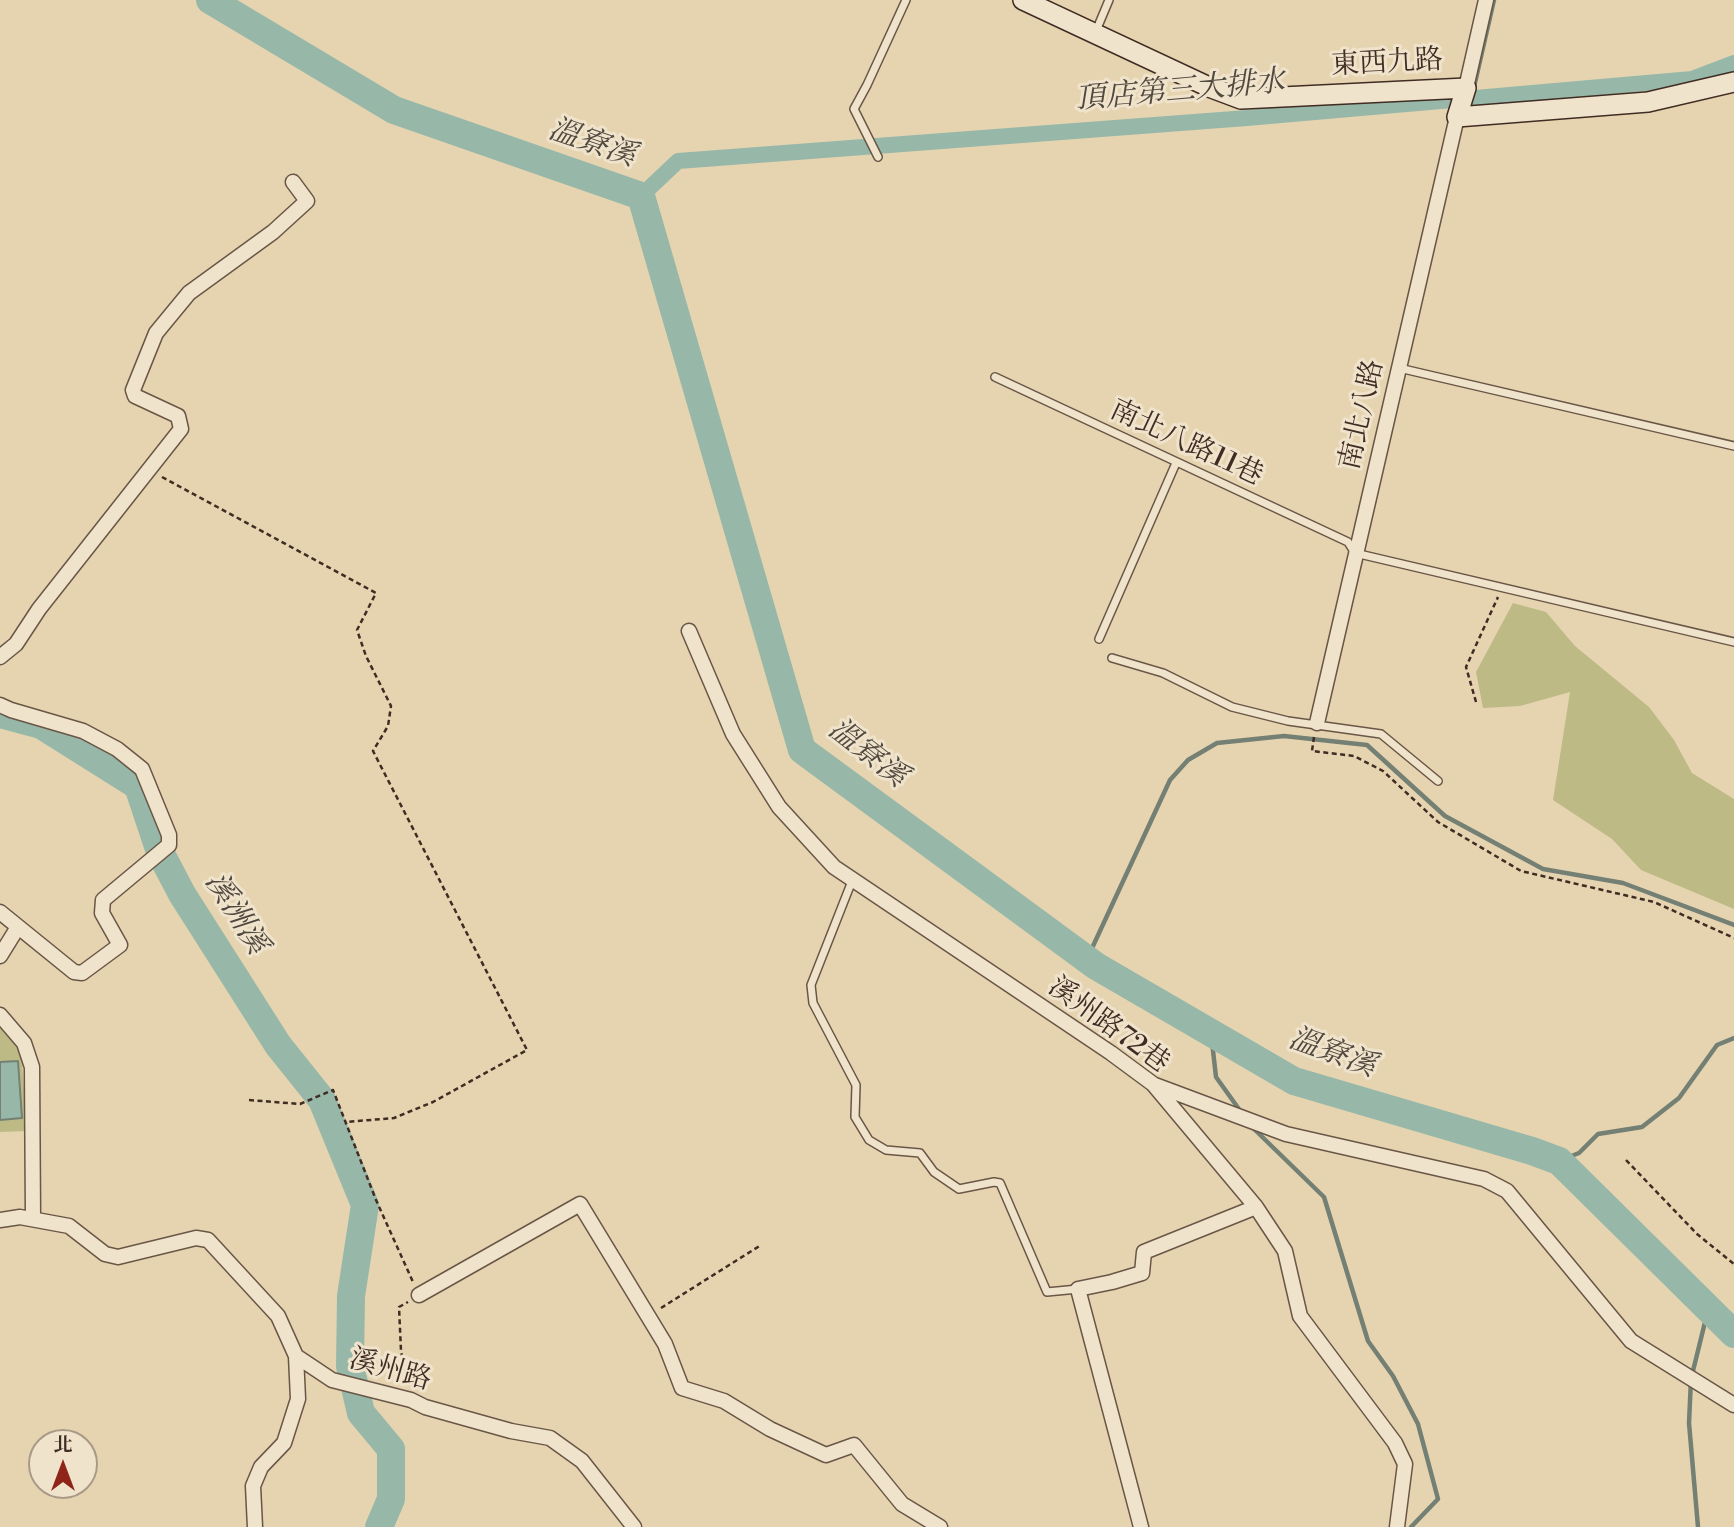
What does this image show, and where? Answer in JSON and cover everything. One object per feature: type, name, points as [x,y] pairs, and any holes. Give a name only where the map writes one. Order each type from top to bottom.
[{"type":"street","name":"東西九路","points":[[1023,0],[1209,87],[1241,99],[1466,88],[1457,117],[1648,102],[1734,82]]},
{"type":"street","points":[[1466,88],[1486,0]]},
{"type":"street","name":"南北八路","points":[[1317,723],[1457,117]]},
{"type":"street","points":[[0,657],[16,644],[39,609],[181,429],[178,416],[135,397],[133,390],[156,333],[189,293],[274,232],[306,201],[293,182]]},
{"type":"street","name":"溪州路72巷","points":[[689,631],[733,734],[779,807],[834,867],[1153,1084],[1256,1207],[1285,1251],[1300,1316],[1395,1443],[1405,1464],[1397,1527]]},
{"type":"street","points":[[0,705],[83,731],[117,749],[142,769],[169,835],[169,845],[103,900],[102,913],[120,945],[82,973],[74,972],[0,912]]},
{"type":"street","points":[[0,956],[18,927]]},
{"type":"street","points":[[0,1015],[24,1043],[32,1067],[33,1219]]},
{"type":"street","points":[[1153,1084],[1286,1135],[1484,1179],[1507,1191],[1630,1341],[1734,1405]]},
{"type":"street","points":[[419,1295],[580,1204],[649,1315],[665,1344],[682,1388],[724,1401],[770,1429],[826,1455],[854,1445],[902,1504],[940,1527]]},
{"type":"street","points":[[1141,1527],[1078,1289],[1142,1273],[1144,1252],[1256,1207]]},
{"type":"street","points":[[0,1220],[20,1217],[69,1226],[105,1254],[118,1257],[196,1238],[208,1240],[278,1316],[296,1356],[298,1399],[284,1443],[261,1467],[253,1486],[255,1527]]},
{"type":"street","name":"溪州路","points":[[296,1356],[332,1380],[411,1400],[425,1407],[510,1431],[550,1438],[582,1461],[634,1527]]},
{"type":"lane","points":[[878,157],[854,109],[906,0]]},
{"type":"lane","points":[[1094,34],[1110,0]]},
{"type":"lane","points":[[1399,368],[1734,446]]},
{"type":"lane","name":"南北八路11巷","points":[[995,377],[1348,542],[1355,554]]},
{"type":"lane","points":[[1099,639],[1176,463]]},
{"type":"lane","points":[[1355,554],[1734,642]]},
{"type":"lane","points":[[1112,658],[1163,673],[1232,707],[1288,721],[1381,734],[1438,781]]},
{"type":"lane","points":[[852,881],[811,985],[813,1003],[856,1085],[855,1117],[869,1140],[886,1150],[920,1153],[934,1172],[959,1189],[1000,1183],[1047,1293],[1078,1289]]},
{"type":"path","points":[[150,470],[376,593],[357,631],[366,656],[391,706],[388,726],[373,751],[527,1050],[433,1102],[394,1118],[346,1122]]},
{"type":"path","points":[[1476,702],[1466,667],[1502,587]]},
{"type":"path","points":[[1313,743],[1312,751],[1354,756],[1383,771],[1438,822],[1521,871],[1654,902],[1734,938]]},
{"type":"path","points":[[249,1100],[300,1104],[332,1090],[376,1200],[419,1295],[399,1307],[401,1351],[411,1400]]},
{"type":"path","points":[[1626,1160],[1697,1234],[1734,1264]]},
{"type":"path","points":[[649,1315],[761,1245]]},
{"type":"shaded area","points":[[1513,603],[1546,612],[1575,646],[1649,707],[1674,740],[1692,773],[1734,799],[1734,909],[1641,870],[1612,839],[1553,800],[1570,692],[1520,706],[1483,708],[1476,672]]},
{"type":"shaded area","points":[[0,1026],[21,1048],[27,1131],[0,1132]]},
{"type":"shaded area","points":[[18,1061],[22,1118],[0,1120],[0,1062]]},
{"type":"waterway","name":"溫寮溪","points":[[210,0],[394,110],[641,196],[802,750],[1096,966],[1294,1081],[1559,1161],[1734,1334]]},
{"type":"waterway","points":[[1474,87],[1494,0]]},
{"type":"waterway","name":"頂店第三大排水","points":[[641,196],[678,161],[1247,118],[1692,79],[1734,63]]},
{"type":"waterway","name":"溪洲溪","points":[[0,714],[41,725],[138,786],[160,852],[182,894],[278,1045],[322,1100],[365,1205],[351,1296],[350,1366],[361,1413],[391,1449],[391,1499],[379,1527]]},
{"type":"waterway","points":[[1087,959],[1170,780],[1188,760],[1217,743],[1284,736],[1367,745],[1445,816],[1543,869],[1623,883],[1734,925]]},
{"type":"waterway","points":[[1211,1033],[1216,1077],[1241,1112]]},
{"type":"waterway","points":[[1559,1161],[1579,1153],[1598,1134],[1642,1127],[1679,1098],[1717,1045],[1734,1038]]},
{"type":"waterway","points":[[1252,1127],[1324,1197],[1368,1341],[1393,1376],[1418,1424],[1438,1499],[1411,1527]]},
{"type":"waterway","points":[[1698,1527],[1689,1423],[1691,1379],[1708,1310]]}]
